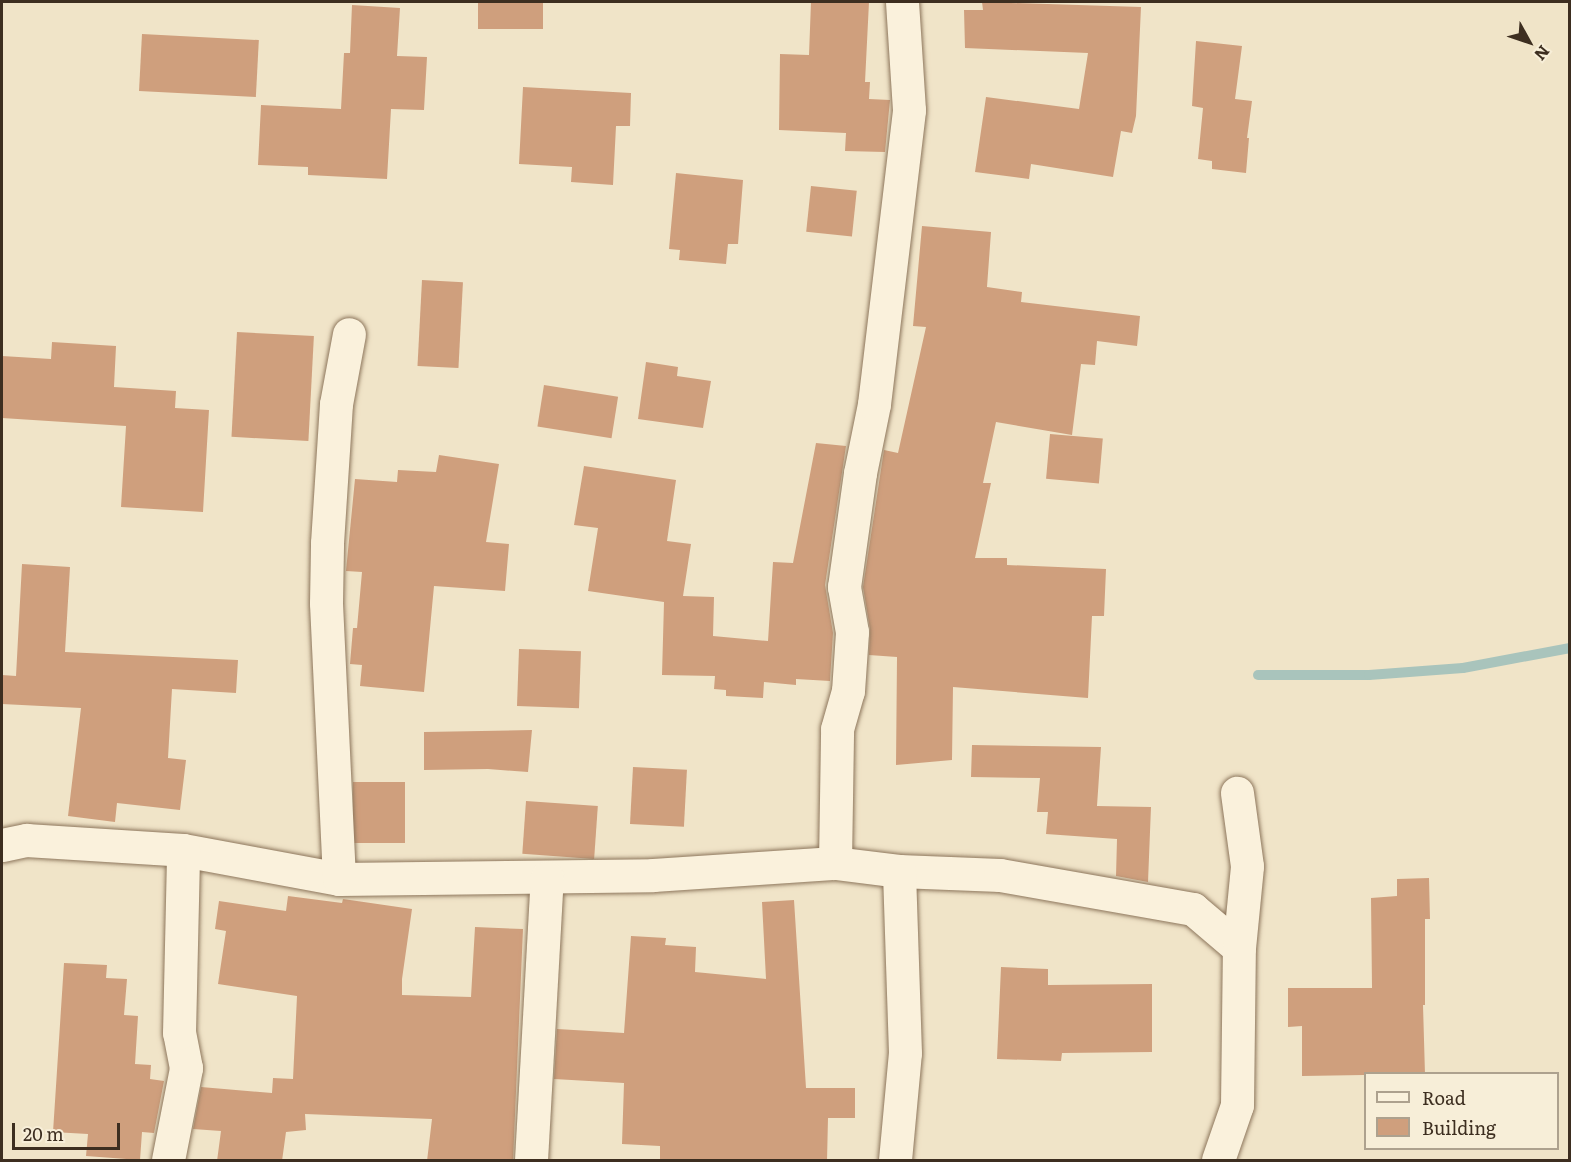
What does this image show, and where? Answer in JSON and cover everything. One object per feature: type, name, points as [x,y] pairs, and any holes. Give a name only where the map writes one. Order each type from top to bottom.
[{"type":"street","points":[[835,863],[837,729],[848,691],[852,632],[844,587],[860,472],[874,404],[909,110],[902,2]]},
{"type":"street","points":[[339,879],[326,603],[327,543],[336,404],[349,334]]},
{"type":"street","points":[[1218,1161],[1237,1105],[1239,948],[1247,866],[1237,793]]},
{"type":"street","points":[[2,845],[26,840],[183,850],[339,879],[547,878],[704,872],[835,863],[899,871],[1011,877],[1135,901],[1193,909],[1239,948]]},
{"type":"street","points":[[168,1161],[186,1068],[179,1033],[183,850]]},
{"type":"street","points":[[895,1161],[904,1053],[899,871]]},
{"type":"street","points":[[531,1161],[547,878]]},
{"type":"building","points":[[478,2],[543,2],[543,29],[478,29]]},
{"type":"building","points":[[811,2],[869,2],[865,82],[870,82],[869,99],[890,100],[885,152],[845,151],[846,133],[779,130],[780,54],[809,55]]},
{"type":"building","points":[[982,2],[1141,7],[1136,116],[1132,133],[1121,131],[1113,177],[1031,164],[1029,179],[975,172],[986,97],[1079,109],[1088,53],[965,48],[964,10],[983,10]]},
{"type":"building","points":[[352,5],[400,8],[397,56],[427,57],[424,110],[391,109],[387,179],[308,175],[308,167],[258,165],[261,105],[341,109],[344,53],[350,53]]},
{"type":"building","points":[[142,34],[259,40],[256,97],[139,91]]},
{"type":"building","points":[[1196,41],[1242,46],[1235,99],[1252,101],[1247,138],[1249,138],[1246,173],[1212,169],[1212,161],[1198,159],[1203,108],[1192,106]]},
{"type":"building","points":[[523,87],[631,93],[630,126],[616,126],[613,185],[571,182],[572,167],[519,164]]},
{"type":"building","points":[[676,173],[743,180],[738,244],[728,244],[726,264],[679,260],[680,250],[669,249]]},
{"type":"building","points":[[811,186],[857,191],[852,237],[806,232]]},
{"type":"building","points":[[922,226],[991,232],[987,287],[1022,292],[1021,302],[1140,316],[1137,346],[1097,341],[1095,365],[1081,364],[1072,435],[996,422],[983,483],[991,483],[975,558],[1007,558],[1007,565],[1106,569],[1104,616],[1092,616],[1088,698],[953,687],[952,760],[896,765],[897,657],[869,655],[870,629],[863,587],[884,450],[898,453],[926,327],[913,326]]},
{"type":"building","points":[[422,280],[463,282],[458,368],[417,366]]},
{"type":"building","points":[[237,332],[314,336],[308,441],[232,437]]},
{"type":"building","points":[[52,342],[116,346],[114,387],[176,391],[175,408],[209,410],[203,512],[121,507],[126,426],[2,418],[2,356],[51,359]]},
{"type":"building","points":[[646,362],[678,367],[677,376],[711,381],[703,428],[638,419]]},
{"type":"building","points":[[544,385],[618,397],[612,438],[537,426]]},
{"type":"building","points":[[1050,434],[1103,439],[1099,483],[1046,479]]},
{"type":"building","points":[[816,443],[846,446],[825,585],[833,633],[830,681],[796,679],[796,685],[764,682],[763,698],[726,696],[726,690],[714,689],[715,676],[662,675],[664,602],[588,591],[598,528],[574,525],[584,466],[676,480],[667,541],[691,544],[683,596],[714,597],[713,636],[768,641],[773,562],[793,563]]},
{"type":"building","points":[[439,455],[499,464],[486,542],[509,544],[505,591],[434,586],[424,692],[360,686],[362,665],[350,664],[353,628],[357,628],[362,572],[346,571],[355,479],[397,482],[398,470],[436,472]]},
{"type":"building","points":[[22,564],[70,567],[65,652],[238,660],[236,693],[172,689],[168,758],[186,760],[180,810],[117,803],[115,822],[68,816],[81,708],[2,704],[2,675],[16,676]]},
{"type":"building","points":[[519,649],[581,651],[579,708],[517,706]]},
{"type":"building","points":[[532,730],[528,772],[488,769],[424,770],[424,732]]},
{"type":"building","points":[[972,745],[1101,747],[1097,806],[1151,807],[1148,882],[1116,876],[1117,839],[1046,834],[1048,812],[1037,812],[1040,778],[971,777]]},
{"type":"building","points":[[633,767],[687,770],[684,827],[630,824]]},
{"type":"building","points":[[353,782],[405,782],[405,843],[353,843]]},
{"type":"building","points":[[526,801],[598,806],[594,859],[522,854]]},
{"type":"building","points":[[1429,878],[1430,919],[1425,919],[1425,1005],[1423,1005],[1425,1072],[1364,1072],[1364,1075],[1302,1076],[1302,1026],[1288,1027],[1288,988],[1372,988],[1371,898],[1397,896],[1397,879]]},
{"type":"building","points":[[288,896],[342,903],[343,899],[412,909],[402,979],[402,995],[471,997],[475,927],[523,929],[513,1161],[427,1161],[432,1119],[305,1114],[306,1130],[286,1132],[282,1161],[217,1161],[221,1131],[193,1129],[201,1087],[272,1093],[273,1078],[293,1079],[297,996],[218,984],[226,931],[215,929],[219,901],[286,911]]},
{"type":"building","points":[[794,900],[806,1088],[855,1088],[855,1118],[828,1118],[827,1161],[660,1161],[660,1146],[622,1144],[624,1083],[554,1079],[557,1029],[624,1033],[631,936],[666,938],[665,945],[696,947],[695,972],[766,979],[762,902]]},
{"type":"building","points":[[64,963],[107,965],[106,978],[127,979],[124,1015],[138,1016],[135,1064],[151,1065],[150,1079],[164,1081],[154,1133],[142,1132],[140,1160],[86,1156],[88,1134],[53,1132]]},
{"type":"building","points":[[1001,967],[1048,969],[1048,985],[1152,984],[1152,1052],[1062,1053],[1061,1061],[997,1059]]},
{"type":"waterway","points":[[1258,675],[1369,675],[1463,668],[1570,648]]}]
